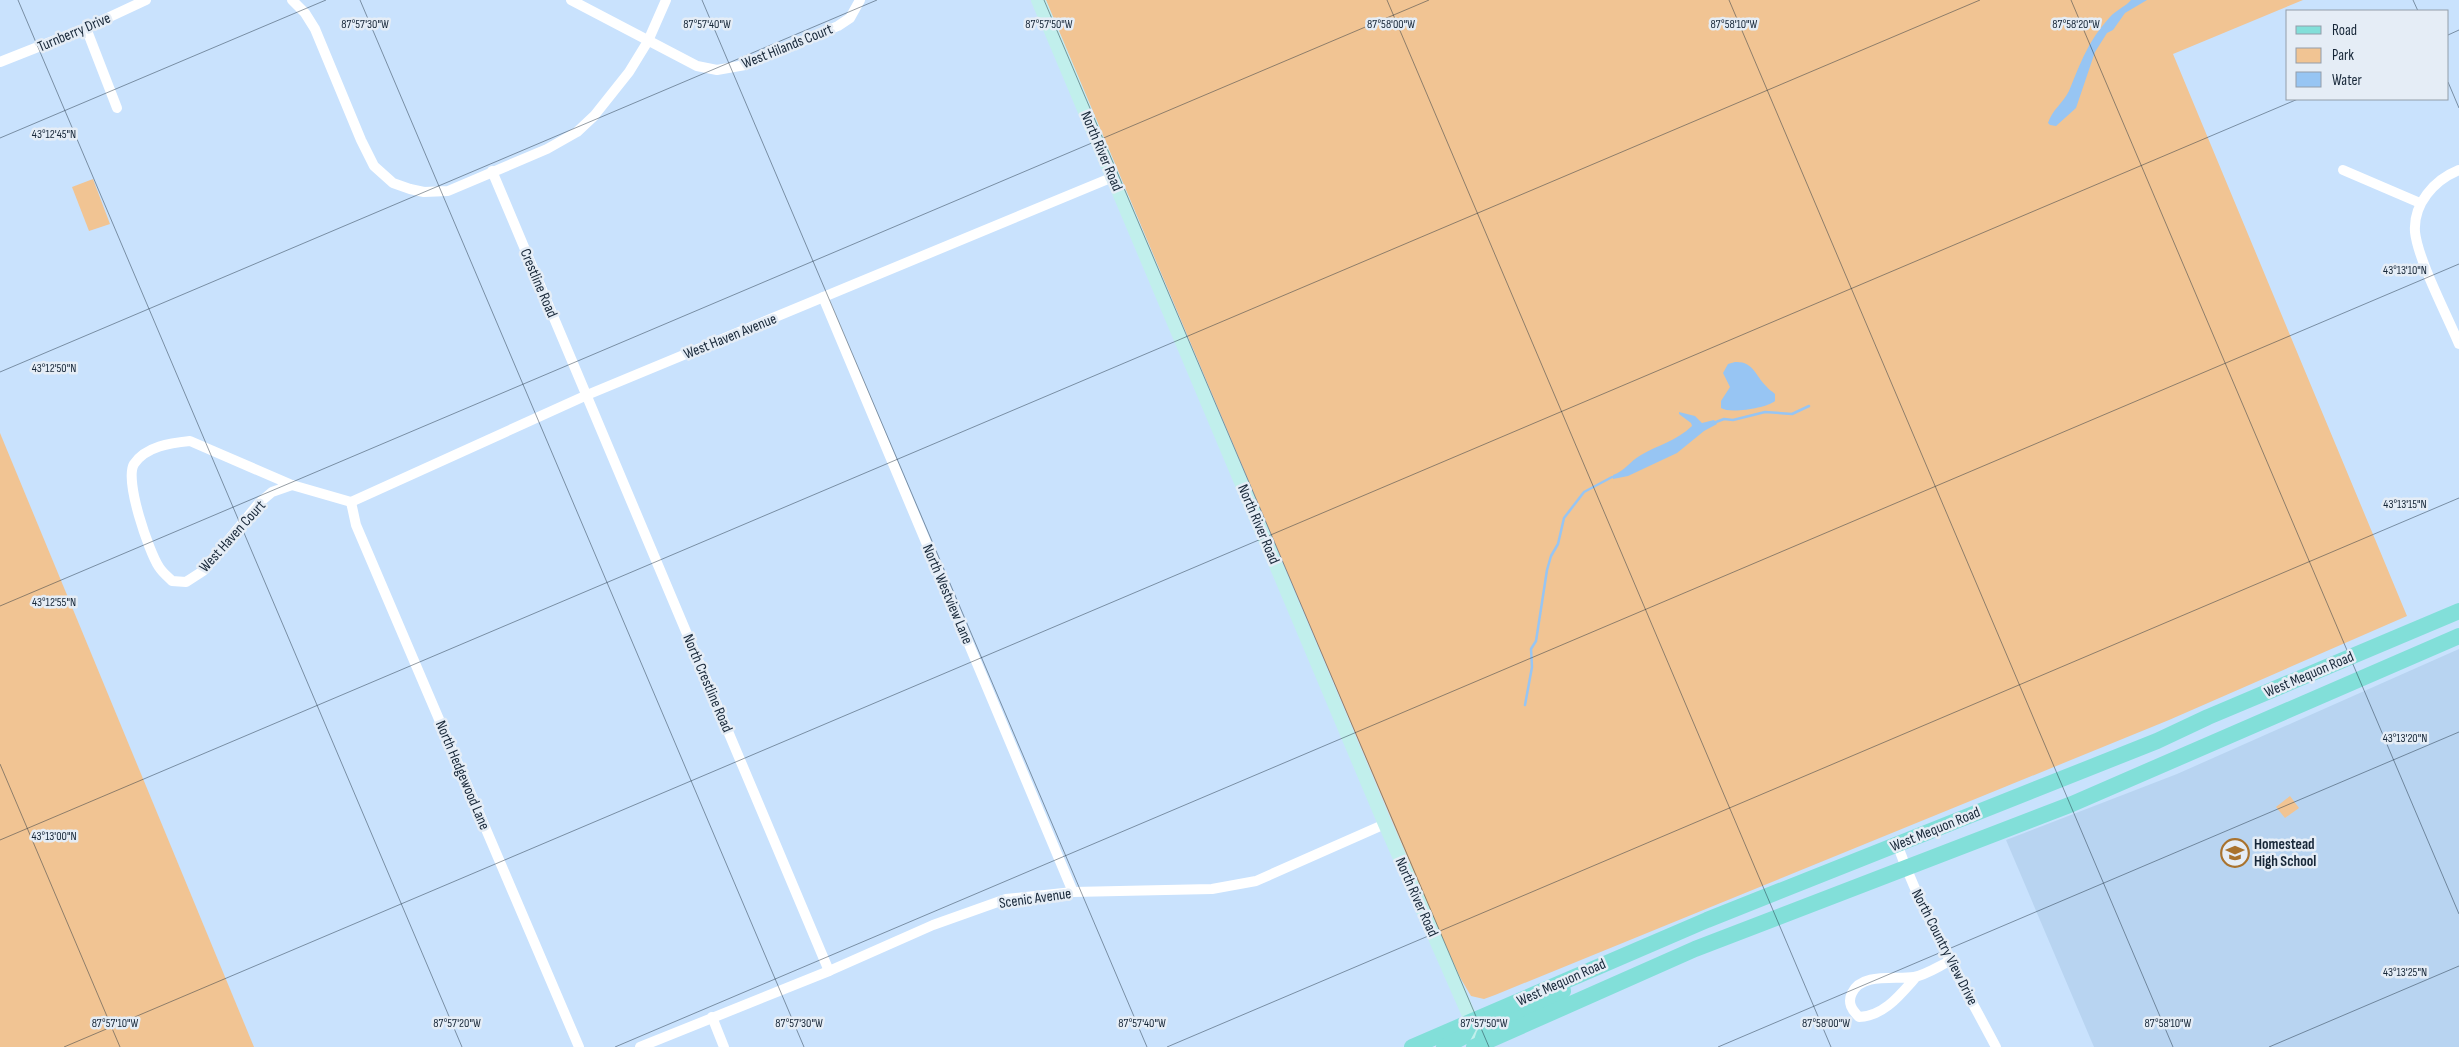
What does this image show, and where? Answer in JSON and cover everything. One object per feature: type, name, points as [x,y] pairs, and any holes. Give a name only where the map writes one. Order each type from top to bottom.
[{"type":"main road","name":"West Mequon Road","points":[[1412,1047],[1581,973],[1897,844],[2157,741],[2208,717],[2459,611]]},
{"type":"main road","name":"West Mequon Road","points":[[1480,1046],[1695,950],[2072,804],[2459,636]]},
{"type":"main road","points":[[1480,1046],[1484,1035],[1492,1026],[1555,995],[1581,973]]},
{"type":"main road","points":[[1444,1047],[1464,1037],[1471,1022]]},
{"type":"street","name":"Turnberry Drive","points":[[0,62],[86,28],[146,0]]},
{"type":"street","points":[[292,0],[305,13],[315,29],[361,140],[374,166],[393,183],[424,192],[448,191],[547,149],[577,132],[594,116],[611,95],[648,41],[666,0]]},
{"type":"street","name":"West Hilands Court","points":[[571,0],[697,66],[717,70],[745,65],[838,26],[850,18],[860,0]]},
{"type":"street","name":"North River Road","points":[[1038,0],[1480,1046]]},
{"type":"street","points":[[86,28],[117,108]]},
{"type":"street","points":[[2343,170],[2420,203]]},
{"type":"street","points":[[2459,170],[2441,179],[2420,203],[2415,230],[2418,248],[2459,344]]},
{"type":"street","name":"Crestline Road","points":[[492,172],[586,395]]},
{"type":"street","name":"West Haven Avenue","points":[[351,502],[586,395],[1112,177]]},
{"type":"street","name":"North Westview Lane","points":[[823,297],[1074,892]]},
{"type":"street","name":"North Crestline Road","points":[[586,395],[829,971]]},
{"type":"street","name":"West Haven Court","points":[[292,485],[272,492],[259,503],[203,571],[186,582],[172,581],[158,567],[135,505],[131,480],[134,464],[149,451],[168,444],[190,441],[292,485],[351,502]]},
{"type":"street","name":"North Hedgewood Lane","points":[[351,502],[356,525],[579,1047]]},
{"type":"street","name":"Scenic Avenue","points":[[640,1047],[829,971],[933,925],[1006,899],[1074,892],[1212,888],[1256,881],[1385,824]]},
{"type":"street","name":"North Country View Drive","points":[[1897,844],[1906,868],[1950,961],[1996,1047]]},
{"type":"street","points":[[1916,977],[1884,978],[1867,982],[1855,988],[1850,998],[1851,1008],[1859,1017],[1871,1017],[1898,997],[1916,977],[1950,961]]},
{"type":"street","points":[[712,1017],[724,1047]]},
{"type":"shaded area","name":"Homestead High School","points":[[2459,649],[2459,1047],[2094,1047],[2006,840],[2177,774]]},
{"type":"green space","points":[[1046,0],[2303,0],[2173,54],[2407,616],[2169,720],[1495,995],[1484,999],[1471,996],[1458,974],[1425,899]]},
{"type":"green space","points":[[93,179],[110,224],[89,231],[72,187]]},
{"type":"green space","points":[[0,433],[254,1047],[0,1047]]},
{"type":"green space","points":[[2290,796],[2299,808],[2285,818],[2276,807]]},
{"type":"water","points":[[2131,0],[2147,0],[2125,13],[2113,30],[2107,33],[2095,52],[2076,108],[2056,126],[2050,125],[2048,123],[2050,118],[2069,91],[2086,52],[2096,35],[2112,15]]},
{"type":"water","points":[[1741,362],[1750,366],[1762,382],[1775,394],[1775,401],[1771,404],[1748,409],[1726,410],[1721,408],[1721,401],[1730,387],[1723,373],[1728,364]]},
{"type":"water","points":[[1679,412],[1695,416],[1702,423],[1714,420],[1717,424],[1704,431],[1677,453],[1628,476],[1613,479],[1613,475],[1621,471],[1637,457],[1673,439],[1692,426]]},
{"type":"waterway","points":[[1716,422],[1765,412],[1792,414],[1809,406]]},
{"type":"waterway","points":[[1525,705],[1532,667],[1531,649],[1536,641],[1547,570],[1551,556],[1558,544],[1564,518],[1584,492],[1612,477]]},
{"type":"place","name":"Homestead High School","points":[[2235,853]]}]
